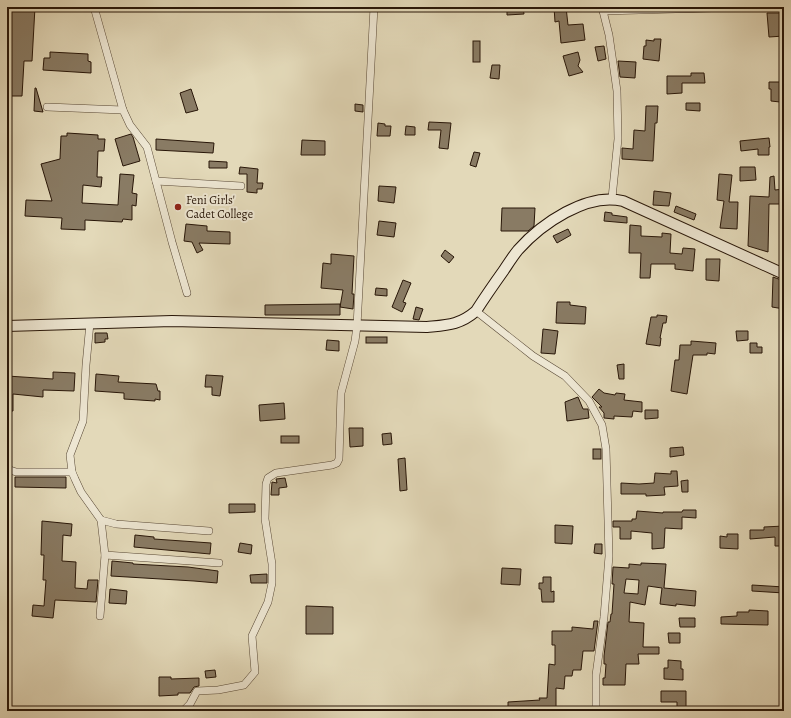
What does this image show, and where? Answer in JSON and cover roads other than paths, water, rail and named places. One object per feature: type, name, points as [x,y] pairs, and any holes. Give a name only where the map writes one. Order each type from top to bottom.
[{"type":"main road","points":[[7,326],[172,321],[427,327],[454,324],[467,319],[476,311],[518,250],[542,228],[563,214],[584,203],[612,198],[696,233],[784,274]]},
{"type":"street","points":[[94,7],[123,110],[130,125],[147,147],[187,293]]},
{"type":"street","points":[[183,711],[190,704],[197,691],[218,690],[244,685],[255,672],[252,636],[268,602],[272,582],[272,564],[265,519],[266,484],[268,478],[276,473],[332,465],[337,463],[339,459],[341,394],[355,341],[357,326],[374,7]]},
{"type":"street","points":[[612,198],[618,139],[618,91],[609,35],[602,9],[784,8]]},
{"type":"street","points":[[47,107],[123,110]]},
{"type":"street","points":[[156,182],[241,186]]},
{"type":"street","points":[[476,311],[532,356],[565,376],[589,401],[602,426],[606,449],[609,556],[604,618],[596,674],[596,711]]},
{"type":"street","points":[[90,323],[83,421],[70,455],[72,472],[81,492],[101,520],[105,555],[100,616]]},
{"type":"street","points":[[7,470],[16,472],[72,472]]},
{"type":"street","points":[[101,520],[116,524],[209,531]]},
{"type":"street","points":[[105,555],[219,563]]},
{"type":"place","name":"Feni Girls' Cadet College","points":[[178,207]]}]
